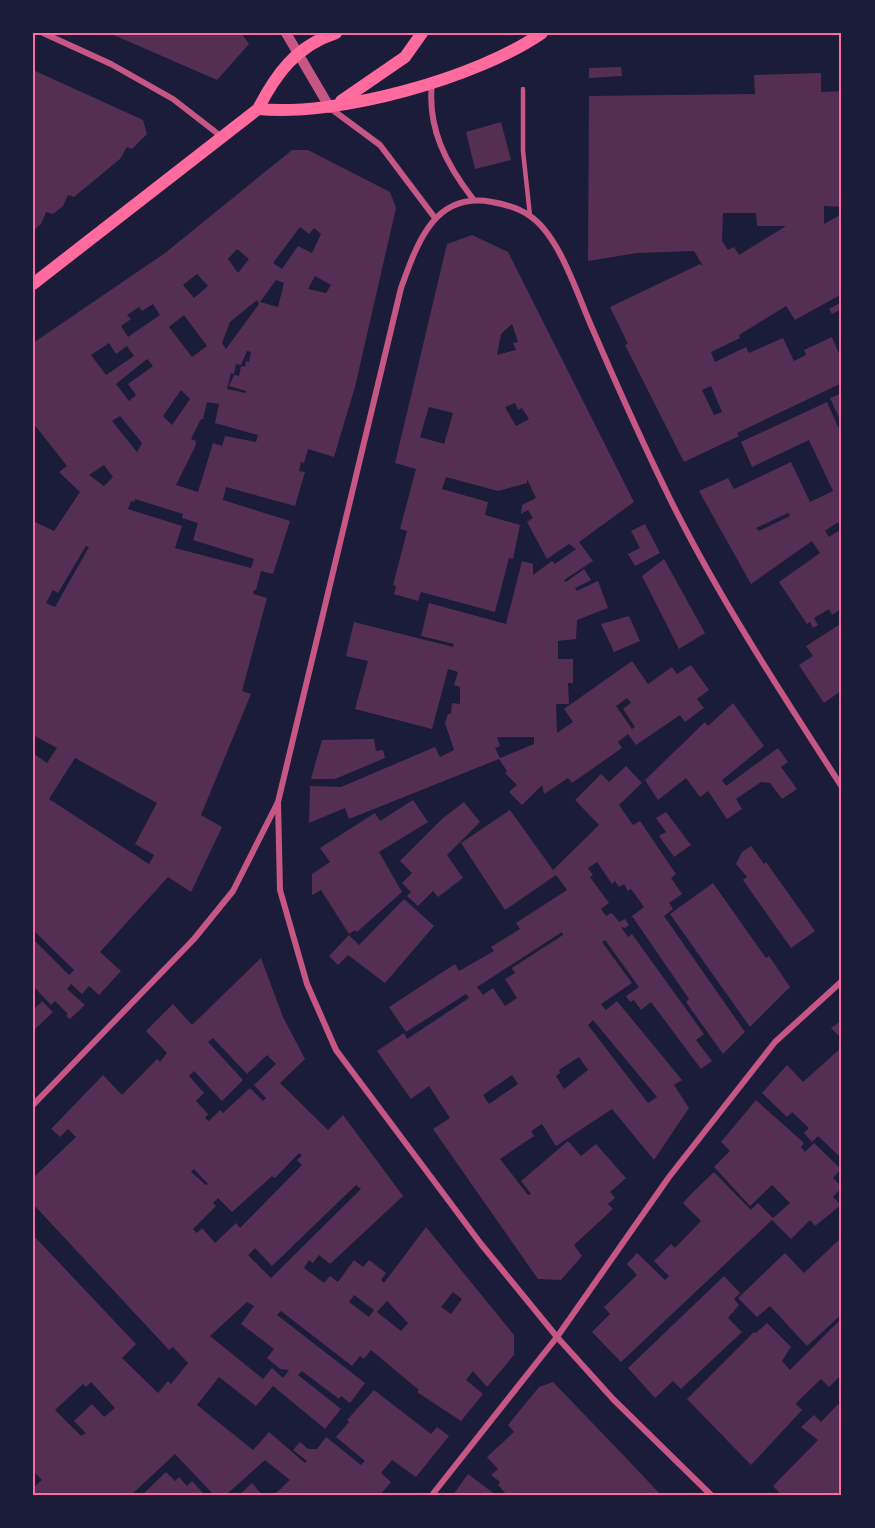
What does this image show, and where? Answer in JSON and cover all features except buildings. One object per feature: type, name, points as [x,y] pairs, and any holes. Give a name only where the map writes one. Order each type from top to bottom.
[{"type":"main road","points":[[33,284],[258,110],[273,80],[299,51],[320,38],[336,33]]},
{"type":"main road","points":[[330,108],[375,80],[405,57],[422,33]]},
{"type":"main road","points":[[258,110],[285,112],[330,108],[432,83],[500,58],[542,33]]},
{"type":"street","points":[[43,33],[111,64],[173,99],[223,138]]},
{"type":"street","points":[[286,33],[299,51],[330,108],[380,144],[435,219]]},
{"type":"street","points":[[432,83],[432,116],[439,146],[453,174],[473,199]]},
{"type":"street","points":[[33,1105],[194,939],[233,891],[278,802],[401,288],[416,245],[435,219],[453,205],[473,199],[502,204],[530,216],[546,232],[568,271],[624,402],[683,523],[785,699],[842,786]]},
{"type":"street","points":[[278,802],[280,890],[307,984],[336,1050],[481,1244],[557,1336],[613,1399],[711,1495]]},
{"type":"street","points":[[432,1495],[557,1336],[669,1177],[775,1042],[842,981]]},
{"type":"lane","points":[[523,89],[522,151],[530,216]]}]
